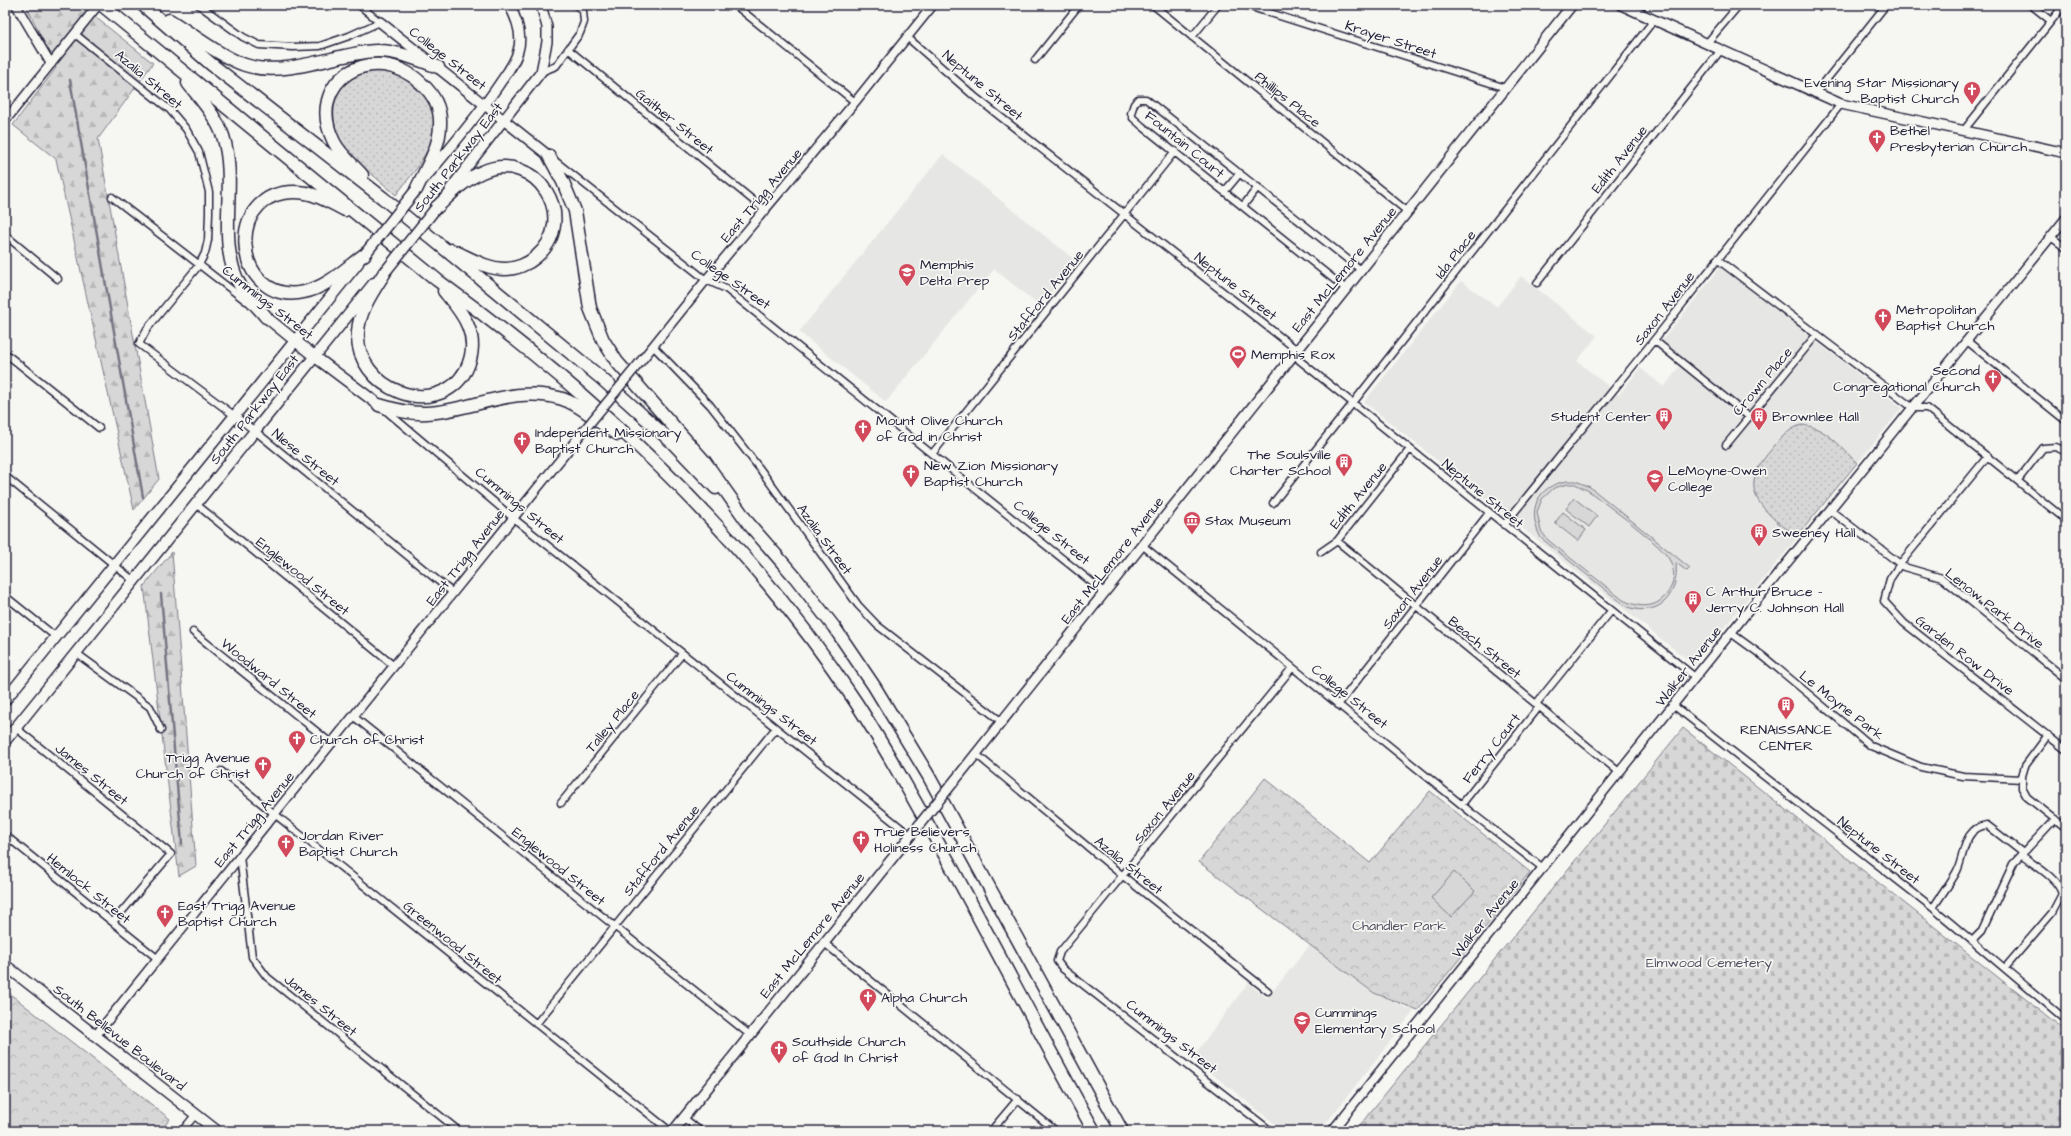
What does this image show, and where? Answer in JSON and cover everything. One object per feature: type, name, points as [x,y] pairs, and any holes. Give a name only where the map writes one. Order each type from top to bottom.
[{"type":"highway","points":[[102,5],[437,280],[475,308],[544,364],[636,443],[705,511],[748,559],[796,619],[855,701],[875,732],[935,838],[1094,1131]]},
{"type":"highway","points":[[144,5],[232,60],[245,65],[271,69],[282,68],[366,51],[380,51],[406,56],[438,67]]},
{"type":"highway","points":[[144,5],[211,64],[442,246],[472,274],[636,410],[673,444],[745,518]]},
{"type":"highway","points":[[383,198],[338,148],[332,136],[328,121],[329,101],[338,82],[354,70],[368,65],[391,66],[410,74],[429,91],[436,104],[440,125],[438,141],[416,190]]},
{"type":"highway","points":[[176,66],[212,113],[221,131],[227,158],[228,224],[232,260],[242,289],[266,317]]},
{"type":"highway","points":[[549,156],[571,198],[575,211],[590,308],[603,340],[617,362],[705,462],[745,518],[834,627],[915,751],[1122,1131]]},
{"type":"highway","points":[[436,208],[474,176],[489,170],[508,168],[524,172],[539,181],[550,199],[554,214],[552,232],[548,244],[533,260],[521,266],[505,269],[489,267],[442,246]]},
{"type":"highway","points":[[365,220],[316,196],[301,193],[285,193],[266,201],[255,211],[246,226],[244,244],[248,263],[257,276],[269,286],[290,293],[302,293],[323,286],[365,254]]},
{"type":"highway","points":[[385,272],[361,317],[358,332],[360,350],[367,366],[379,380],[399,392],[416,397],[440,394],[453,386],[467,368],[471,353],[472,339],[468,326],[458,308],[437,280]]},
{"type":"highway","points":[[379,405],[398,411],[428,413],[512,396],[530,394],[551,396],[570,402],[606,428],[636,443]]},
{"type":"main road","name":"South Parkway East","points":[[5,700],[116,565],[416,190],[486,106],[509,71],[518,51],[519,31],[517,21],[509,5]]},
{"type":"main road","name":"South Parkway East","points":[[5,741],[314,356],[385,272],[541,72],[548,42],[547,27],[541,5]]},
{"type":"main road","name":"East McLemore Avenue","points":[[672,1131],[1002,722],[1572,5]]},
{"type":"main road","points":[[1620,5],[1707,43],[1815,94],[1841,104],[2066,153]]},
{"type":"main road","name":"College Street","points":[[380,22],[549,156]]},
{"type":"main road","name":"Cummings Street","points":[[266,317],[314,356],[379,405]]},
{"type":"main road","name":"South Bellevue Boulevard","points":[[5,964],[218,1131]]},
{"type":"street","points":[[16,5],[51,64]]},
{"type":"street","points":[[5,121],[98,5]]},
{"type":"street","points":[[199,5],[243,37],[259,45],[293,47],[320,46],[349,36],[380,22]]},
{"type":"street","name":"College Street","points":[[359,5],[380,22]]},
{"type":"street","points":[[541,72],[556,66],[580,33],[584,22],[583,11],[576,5]]},
{"type":"street","points":[[735,5],[855,102]]},
{"type":"street","name":"East Trigg Avenue","points":[[96,1035],[512,518],[706,280],[766,211],[933,5]]},
{"type":"street","points":[[1035,60],[1079,5]]},
{"type":"street","name":"Phillips Place","points":[[1153,5],[1408,212]]},
{"type":"street","points":[[1192,37],[1218,5]]},
{"type":"street","name":"Krayer Street","points":[[1245,5],[1506,88]]},
{"type":"street","points":[[1707,43],[1739,5]]},
{"type":"street","points":[[1815,94],[1886,5]]},
{"type":"street","points":[[2030,5],[2051,21]]},
{"type":"street","points":[[1964,130],[2064,5]]},
{"type":"street","name":"Ida Place","points":[[1273,503],[1353,404],[1654,20]]},
{"type":"street","name":"Azalia Street","points":[[76,34],[170,110],[186,129],[200,152],[209,192],[210,213],[208,240],[205,253],[199,265],[147,329],[139,344]]},
{"type":"street","name":"Neptune Street","points":[[907,37],[974,96],[1297,350],[1299,360],[1353,404],[1695,677]]},
{"type":"street","name":"Gaither Street","points":[[568,49],[766,211]]},
{"type":"street","name":"Edith Avenue","points":[[1537,283],[1721,50]]},
{"type":"street","name":"Fountain Court","points":[[1346,289],[1133,118],[1131,113],[1138,99],[1146,99],[1362,270]]},
{"type":"street","name":"Saxon Avenue","points":[[1504,525],[1654,340],[1841,104]]},
{"type":"street","name":"Stafford Avenue","points":[[932,454],[1175,151]]},
{"type":"street","name":"College Street","points":[[549,156],[706,280],[726,289],[1104,592]]},
{"type":"street","points":[[1225,191],[1240,173]]},
{"type":"street","points":[[1243,206],[1258,187]]},
{"type":"street","name":"Cummings Street","points":[[112,197],[266,317]]},
{"type":"street","name":"Walker Avenue","points":[[1332,1131],[1618,772],[2066,218]]},
{"type":"street","points":[[5,235],[58,278]]},
{"type":"street","points":[[2051,237],[2066,248]]},
{"type":"street","points":[[1718,259],[1913,408],[1927,408],[2066,520]]},
{"type":"street","name":"Crown Place","points":[[1726,444],[1817,334]]},
{"type":"street","points":[[1654,340],[1748,416]]},
{"type":"street","points":[[1968,341],[2066,420]]},
{"type":"street","name":"Niese Street","points":[[139,344],[255,431],[453,593]]},
{"type":"street","name":"Azalia Street","points":[[653,346],[710,405],[760,469],[858,605],[878,625],[1002,722]]},
{"type":"street","points":[[5,353],[99,428]]},
{"type":"street","name":"Cummings Street","points":[[379,405],[512,518],[775,729],[912,833]]},
{"type":"street","points":[[2018,480],[2043,448],[2056,447],[2066,452]]},
{"type":"street","name":"Edith Avenue","points":[[1321,552],[1337,541],[1410,449]]},
{"type":"street","points":[[1830,510],[1902,566],[1988,456]]},
{"type":"street","points":[[5,476],[134,581]]},
{"type":"street","name":"Englewood Street","points":[[196,504],[394,666]]},
{"type":"street","name":"Saxon Avenue","points":[[1338,705],[1489,513]]},
{"type":"street","name":"Beach Street","points":[[1337,541],[1415,607],[1618,772]]},
{"type":"street","name":"College Street","points":[[1142,545],[1292,668],[1543,868]]},
{"type":"street","name":"Lenow Park Drive","points":[[1902,566],[1942,578],[2066,679]]},
{"type":"street","name":"Garden Row Drive","points":[[1902,566],[1890,579],[1886,591],[1884,601],[1891,610],[1911,628],[2066,750]]},
{"type":"street","points":[[5,596],[56,637]]},
{"type":"street","name":"Ferry Court","points":[[1462,804],[1611,610]]},
{"type":"street","name":"Woodward Street","points":[[193,632],[331,743]]},
{"type":"street","name":"Le Moyne Park","points":[[1731,633],[1764,657],[1871,746],[1921,767],[1963,776],[2022,779]]},
{"type":"street","points":[[76,653],[150,707],[161,730]]},
{"type":"street","name":"Talley Place","points":[[561,803],[682,654]]},
{"type":"street","name":"Saxon Avenue","points":[[1057,961],[1060,952],[1292,668]]},
{"type":"street","name":"Neptune Street","points":[[1673,705],[1973,940],[2066,1020]]},
{"type":"street","name":"Englewood Street","points":[[353,716],[750,1034]]},
{"type":"street","name":"James Street","points":[[16,728],[171,854],[114,922]]},
{"type":"street","name":"Stafford Avenue","points":[[536,1024],[775,729]]},
{"type":"street","points":[[2048,735],[2025,766],[2022,779],[2022,788],[2027,797],[2066,828]]},
{"type":"street","name":"Azalia Street","points":[[976,754],[1123,876],[1268,991]]},
{"type":"street","name":"Greenwood Street","points":[[221,771],[536,1024],[672,1131]]},
{"type":"street","points":[[1973,940],[1982,931],[2013,864],[2055,819]]},
{"type":"street","points":[[1933,908],[1958,869],[1963,846],[1971,834],[1980,826],[1987,826],[2022,854],[2056,882],[2061,888],[2062,894],[2052,913],[2006,968]]},
{"type":"street","name":"Hemlock Street","points":[[5,835],[158,959]]},
{"type":"street","name":"James Street","points":[[240,856],[252,957],[268,977],[459,1131]]},
{"type":"street","points":[[823,942],[1056,1131]]},
{"type":"street","name":"Cummings Street","points":[[1057,961],[1063,969],[1270,1131]]},
{"type":"street","points":[[991,1131],[1018,1099]]},
{"type":"street","points":[[182,1131],[196,1114]]},
{"type":"street","points":[[684,1118],[700,1131]]},
{"type":"shaded area","name":"Memphis Delta Prep","points":[[943,154],[1076,261],[1040,306],[994,269],[886,402],[799,332]]},
{"type":"shaded area","name":"LeMoyne-Owen College","points":[[1721,267],[1902,408],[1694,665],[1364,402],[1461,281],[1497,307],[1521,276],[1597,336],[1577,361],[1619,395],[1640,368],[1664,387],[1679,367],[1656,348]]},
{"type":"shaded area","name":"Cummings Elementary School","points":[[1310,945],[1374,993],[1414,1011],[1320,1131],[1284,1131],[1192,1058],[1248,983],[1267,998]]},
{"type":"green space","points":[[26,5],[80,5],[153,63],[98,139],[159,479],[134,510],[56,159],[13,125],[56,68]]},
{"type":"green space","points":[[375,69],[399,74],[425,93],[433,110],[435,128],[431,144],[417,168],[396,195],[363,167],[346,149],[340,140],[334,118],[334,107],[342,87],[350,79],[360,73]]},
{"type":"green space","points":[[1801,425],[1810,426],[1825,433],[1839,444],[1857,463],[1799,534],[1787,529],[1772,518],[1757,498],[1754,490],[1754,482],[1759,466],[1764,458],[1788,432]]},
{"type":"green space","points":[[1576,481],[1590,487],[1690,568],[1687,571],[1676,563],[1674,585],[1671,594],[1665,601],[1658,606],[1649,609],[1639,610],[1627,607],[1541,538],[1535,518],[1537,501],[1542,494],[1557,483]],"holes":[[[1568,484],[1575,484],[1589,491],[1646,536],[1657,545],[1670,561],[1673,572],[1673,582],[1665,596],[1657,603],[1642,606],[1623,600],[1548,540],[1541,531],[1537,512],[1542,499],[1554,488]]]},
{"type":"green space","points":[[1574,498],[1597,516],[1589,527],[1566,509]]},
{"type":"green space","points":[[1563,512],[1586,530],[1578,541],[1555,523]]},
{"type":"green space","points":[[172,552],[196,866],[179,876],[144,586]]},
{"type":"green space","name":"Elmwood Cemetery","points":[[1683,728],[2066,1031],[2066,1131],[1355,1131]]},
{"type":"green space","name":"Chandler Park","points":[[1265,778],[1370,863],[1430,791],[1530,872],[1418,1010],[1374,993],[1199,862]]},
{"type":"green space","points":[[1454,872],[1475,891],[1451,917],[1431,898]]},
{"type":"green space","points":[[5,990],[170,1119],[160,1131],[5,1131]]},
{"type":"waterway","points":[[70,80],[143,497]]},
{"type":"waterway","points":[[161,594],[182,844]]},
{"type":"place","name":"Evening Star Missionary Baptist Church","points":[[1972,105]]},
{"type":"place","name":"Bethel Presbyterian Church","points":[[1877,153]]},
{"type":"place","name":"Memphis Delta Prep","points":[[907,287]]},
{"type":"place","name":"Metropolitan Baptist Church","points":[[1883,332]]},
{"type":"place","name":"Memphis Rox","points":[[1238,369]]},
{"type":"place","name":"Second Congregational Church","points":[[1993,393]]},
{"type":"place","name":"Student Center","points":[[1664,431]]},
{"type":"place","name":"Brownlee Hall","points":[[1759,431]]},
{"type":"place","name":"Mount Olive Church of God in Christ","points":[[863,443]]},
{"type":"place","name":"Independent Missionary Baptist Church","points":[[522,455]]},
{"type":"place","name":"The Soulsville Charter School","points":[[1344,477]]},
{"type":"place","name":"New Zion Missionary Baptist Church","points":[[911,488]]},
{"type":"place","name":"LeMoyne-Owen College","points":[[1655,493]]},
{"type":"place","name":"Stax Museum","points":[[1192,535]]},
{"type":"place","name":"Sweeney Hall","points":[[1759,547]]},
{"type":"place","name":"C Arthur Bruce - Jerry C. Johnson Hall","points":[[1693,614]]},
{"type":"place","name":"RENAISSANCE CENTER","points":[[1786,720]]},
{"type":"place","name":"Church of Christ","points":[[297,754]]},
{"type":"place","name":"Trigg Avenue Church of Christ","points":[[263,780]]},
{"type":"place","name":"True Believers Holiness Church","points":[[861,854]]},
{"type":"place","name":"Jordan River Baptist Church","points":[[286,858]]},
{"type":"place","name":"East Trigg Avenue Baptist Church","points":[[165,928]]},
{"type":"place","name":"Alpha Church","points":[[868,1012]]},
{"type":"place","name":"Cummings Elementary School","points":[[1302,1035]]},
{"type":"place","name":"Southside Church of God In Christ","points":[[779,1064]]}]
